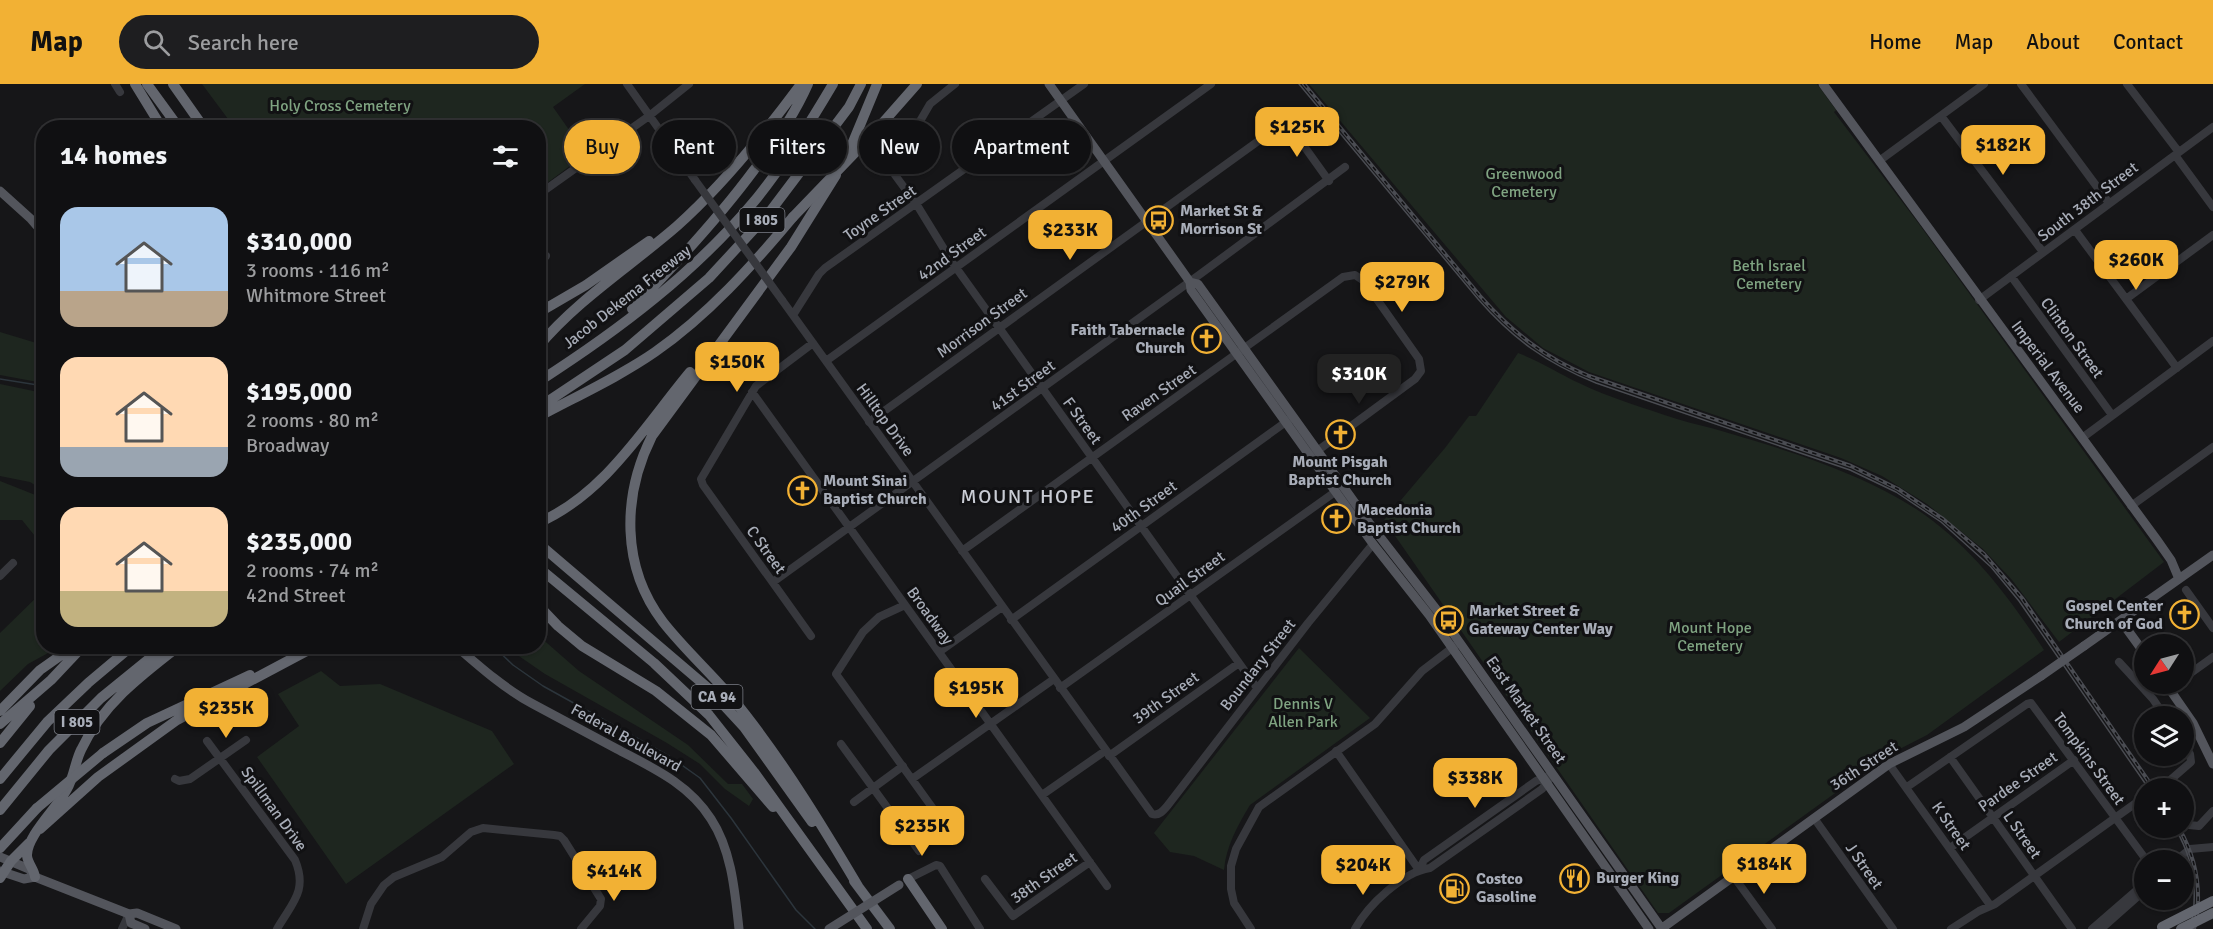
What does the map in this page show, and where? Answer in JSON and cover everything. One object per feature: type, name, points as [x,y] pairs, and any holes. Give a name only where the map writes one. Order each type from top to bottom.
[{"type":"highway","points":[[135,84],[157,120]]},
{"type":"highway","points":[[147,84],[173,120]]},
{"type":"highway","points":[[173,84],[200,120]]},
{"type":"highway","points":[[546,339],[560,324],[702,203],[772,122],[801,84]]},
{"type":"highway","points":[[599,343],[686,254],[751,175],[786,129],[808,84]]},
{"type":"highway","name":"Jacob Dekema Freeway","points":[[546,377],[599,343],[694,266],[757,198],[799,141],[832,84]]},
{"type":"highway","name":"I 805","points":[[546,403],[625,350],[709,278],[769,213],[849,107],[861,84]]},
{"type":"highway","points":[[858,886],[810,806],[754,725],[726,689],[662,621],[642,584],[631,544],[632,495],[647,447],[667,414],[797,238],[850,151],[876,84]]},
{"type":"highway","points":[[546,413],[629,368],[680,333],[725,292],[918,84]]},
{"type":"highway","points":[[546,308],[586,285],[655,237],[678,225]]},
{"type":"highway","points":[[546,519],[573,504],[599,483],[752,298]]},
{"type":"highway","name":"CA 94","points":[[546,550],[688,669],[725,706],[761,750],[890,929]]},
{"type":"highway","name":"CA 94","points":[[546,574],[692,697],[741,754],[867,929]]},
{"type":"highway","points":[[546,613],[582,646],[656,691],[711,735],[738,764],[762,796],[789,822]]},
{"type":"highway","points":[[0,711],[40,670],[63,654]]},
{"type":"highway","points":[[0,743],[51,680],[75,654]]},
{"type":"highway","name":"I 805","points":[[0,779],[48,721],[88,682],[122,654]]},
{"type":"highway","name":"I 805","points":[[0,810],[49,750],[101,698],[155,654]]},
{"type":"highway","points":[[35,877],[27,855],[32,841],[68,789],[81,750],[98,719],[117,697],[169,654]]},
{"type":"highway","points":[[0,848],[55,792],[103,753],[147,723],[297,654]]},
{"type":"highway","points":[[40,828],[98,777],[177,720],[300,654]]},
{"type":"highway","points":[[0,724],[51,680]]},
{"type":"highway","points":[[1,874],[32,841]]},
{"type":"highway","points":[[904,882],[942,929]]},
{"type":"highway","points":[[2159,928],[2213,901]]},
{"type":"highway","points":[[2181,929],[2213,914]]},
{"type":"main road","name":"East Market Street","points":[[1049,84],[1190,282],[1198,284],[1240,352],[1314,454],[1429,599],[1456,645],[1649,929]]},
{"type":"main road","name":"Imperial Avenue","points":[[1827,85],[1979,300],[2171,560],[2179,579]]},
{"type":"main road","points":[[0,190],[36,225]]},
{"type":"main road","name":"East Market Street","points":[[1314,454],[1335,492],[1373,544],[1429,615],[1456,645]]},
{"type":"main road","points":[[1373,544],[1384,549],[1417,589],[1429,599]]},
{"type":"main road","points":[[2134,639],[2121,621],[2212,557]]},
{"type":"main road","name":"36th Street","points":[[1662,929],[1889,764],[1964,727],[2121,621]]},
{"type":"main road","name":"Federal Boulevard","points":[[465,654],[489,675],[530,702],[668,776],[695,798],[710,818],[723,844],[734,886],[739,929]]},
{"type":"main road","points":[[2173,694],[2193,723],[2213,764]]},
{"type":"main road","name":"East Market Street","points":[[1547,778],[1662,929]]},
{"type":"main road","points":[[0,857],[29,869],[35,877],[129,914],[137,913],[176,929]]},
{"type":"main road","points":[[1,874],[24,879],[35,877]]},
{"type":"main road","points":[[830,929],[904,882]]},
{"type":"main road","points":[[129,914],[131,923],[145,929]]},
{"type":"street","points":[[115,84],[120,92]]},
{"type":"street","name":"Hilltop Drive","points":[[627,84],[1152,814],[1161,813],[1168,805]]},
{"type":"street","points":[[546,189],[649,116],[689,84]]},
{"type":"street","name":"F Street","points":[[956,84],[930,104],[895,164],[895,175],[917,205],[956,268],[1257,688]]},
{"type":"street","name":"Toyne Street","points":[[793,315],[825,268],[917,205],[1084,84]]},
{"type":"street","name":"42nd Street","points":[[825,361],[1211,84]]},
{"type":"street","points":[[1879,161],[1984,84]]},
{"type":"street","points":[[2021,84],[2109,203]]},
{"type":"street","points":[[2127,84],[2213,207]]},
{"type":"street","points":[[1941,116],[2043,252]]},
{"type":"street","name":"Morrison Street","points":[[869,422],[1286,121],[1329,181]]},
{"type":"street","name":"South 38th Street","points":[[1979,300],[2213,126]]},
{"type":"street","name":"41st Street","points":[[773,582],[913,483],[1329,181],[1345,167]]},
{"type":"street","points":[[2075,230],[2177,368]]},
{"type":"street","points":[[2127,299],[2213,235]]},
{"type":"street","name":"Raven Street","points":[[962,551],[1342,277],[1355,275],[1364,281],[1419,359],[1421,371],[1415,379],[1314,454]]},
{"type":"street","name":"Clinton Street","points":[[2011,276],[2112,415]]},
{"type":"street","points":[[2082,438],[2213,341]]},
{"type":"street","points":[[752,392],[765,377],[813,343]]},
{"type":"street","name":"C Street","points":[[752,392],[701,479],[703,485],[811,636]]},
{"type":"street","name":"Broadway","points":[[752,392],[1107,886]]},
{"type":"street","name":"40th Street","points":[[1011,620],[1289,420]]},
{"type":"street","points":[[2131,506],[2213,447]]},
{"type":"street","name":"Quail Street","points":[[1060,688],[1335,492]]},
{"type":"street","name":"Boundary Street","points":[[1168,805],[1308,623],[1373,544]]},
{"type":"street","points":[[0,576],[13,563]]},
{"type":"street","points":[[2186,590],[2213,628]]},
{"type":"street","points":[[905,605],[879,616],[863,632],[836,674],[947,828]]},
{"type":"street","points":[[939,652],[1002,607]]},
{"type":"street","points":[[1251,929],[1234,903],[1231,889],[1231,863],[1259,807],[1374,724],[1422,671],[1456,645]]},
{"type":"street","points":[[2194,671],[2213,657]]},
{"type":"street","points":[[2119,662],[2158,706]]},
{"type":"street","name":"39th Street","points":[[1041,795],[1239,663]]},
{"type":"street","points":[[912,779],[1054,679]]},
{"type":"street","name":"Tompkins Street","points":[[1950,757],[2031,703],[2139,850]]},
{"type":"street","points":[[175,779],[179,781],[190,779],[246,740]]},
{"type":"street","name":"Spillman Drive","points":[[207,741],[295,860],[301,874],[298,895],[277,929]]},
{"type":"street","points":[[841,744],[919,851]]},
{"type":"street","points":[[1336,751],[1419,870]]},
{"type":"street","points":[[1907,787],[1950,757]]},
{"type":"street","name":"L Street","points":[[1950,757],[2072,929]]},
{"type":"street","name":"Pardee Street","points":[[1950,848],[2073,760]]},
{"type":"street","name":"K Street","points":[[1889,764],[1990,905]]},
{"type":"street","points":[[854,802],[903,766]]},
{"type":"street","points":[[2173,778],[2186,766]]},
{"type":"street","points":[[1355,929],[1361,918],[1380,897],[1419,870],[1424,860],[1536,781],[1547,778]]},
{"type":"street","points":[[1951,929],[2034,876],[2134,804]]},
{"type":"street","points":[[2194,826],[2199,826],[2213,811]]},
{"type":"street","name":"J Street","points":[[1814,818],[1893,929]]},
{"type":"street","points":[[363,929],[371,904],[384,885],[394,877],[442,857],[471,832],[483,828],[554,835],[564,840],[601,899],[600,906],[581,929]]},
{"type":"street","points":[[2189,850],[2213,847]]},
{"type":"street","name":"38th Street","points":[[985,879],[1013,916],[1090,862]]},
{"type":"street","points":[[904,882],[929,867],[940,866],[980,929]]},
{"type":"street","points":[[1734,877],[1772,929]]},
{"type":"street","points":[[2092,929],[2134,893]]},
{"type":"street","points":[[2101,929],[2134,900]]},
{"type":"street","points":[[122,929],[129,914]]},
{"type":"green space","name":"Holy Cross Cemetery","points":[[202,84],[585,84],[553,107],[564,123],[564,170],[546,184],[546,120],[229,120]]},
{"type":"green space","name":"Beth Israel Cemetery","points":[[1309,84],[1817,84],[1836,110],[1834,112],[1919,224],[2164,562],[2059,642],[2012,580],[1983,549],[1927,504],[1882,476],[1841,458],[1589,372],[1543,348],[1506,317]]},
{"type":"green space","points":[[0,332],[36,343],[36,382],[0,375]]},
{"type":"green space","name":"Mount Hope Cemetery","points":[[1518,353],[1579,383],[1627,402],[1802,456],[1880,488],[1925,515],[1960,544],[1991,577],[2044,650],[1927,735],[1888,755],[1669,913],[1658,913],[1384,520],[1469,416],[1476,416]]},
{"type":"green space","points":[[0,384],[36,392],[36,486],[30,482],[0,476]]},
{"type":"green space","points":[[0,481],[36,495],[36,537],[22,520],[0,520]]},
{"type":"green space","points":[[36,598],[36,654],[46,654],[28,664],[0,691],[0,633]]},
{"type":"green space","points":[[546,642],[579,671],[688,745],[728,784],[742,784],[753,799],[749,806],[725,789],[700,764],[545,674],[516,654],[546,654]]},
{"type":"green space","name":"Dennis V Allen Park","points":[[1299,648],[1370,718],[1250,805],[1230,844],[1224,870],[1194,856],[1170,852],[1154,833]]},
{"type":"green space","points":[[321,671],[340,686],[380,684],[492,731],[514,764],[346,884],[257,757],[299,726],[278,694]]},
{"type":"waterway","points":[[0,379],[36,385]]},
{"type":"waterway","points":[[501,654],[543,686],[669,756],[700,778],[796,910],[815,929]]},
{"type":"tram line","points":[[1299,84],[1478,299],[1504,326],[1531,348],[1561,367],[1596,383],[1850,470],[1896,492],[1941,522],[1991,567],[2019,601],[2141,778]]},
{"type":"tram line","points":[[2180,838],[2187,852],[2193,877],[2194,903],[2190,929]]},
{"type":"railway","points":[[1304,84],[1480,296],[1530,343],[1558,361],[1589,376],[1851,466],[1898,489],[1943,519],[1984,554],[2022,598],[2146,778]]},
{"type":"railway","points":[[2184,838],[2197,877],[2198,903],[2194,929]]},
{"type":"place","name":"Market St & Morrison St","points":[[1159,220]]},
{"type":"place","name":"Faith Tabernacle Church","points":[[1206,339]]},
{"type":"place","name":"Mount Pisgah Baptist Church","points":[[1340,434]]},
{"type":"place","name":"Mount Sinai Baptist Church","points":[[802,490]]},
{"type":"place","name":"Macedonia Baptist Church","points":[[1336,519]]},
{"type":"place","name":"Gospel Center Church of God","points":[[2184,615]]},
{"type":"place","name":"Market Street & Gateway Center Way","points":[[1448,620]]},
{"type":"place","name":"Burger King","points":[[1575,878]]},
{"type":"place","name":"Costco Gasoline","points":[[1455,888]]},
{"type":"district","name":"MOUNT HOPE","points":[[1028,496]]},
{"type":"park label","name":"Greenwood Cemetery","points":[[1524,183]]}]
